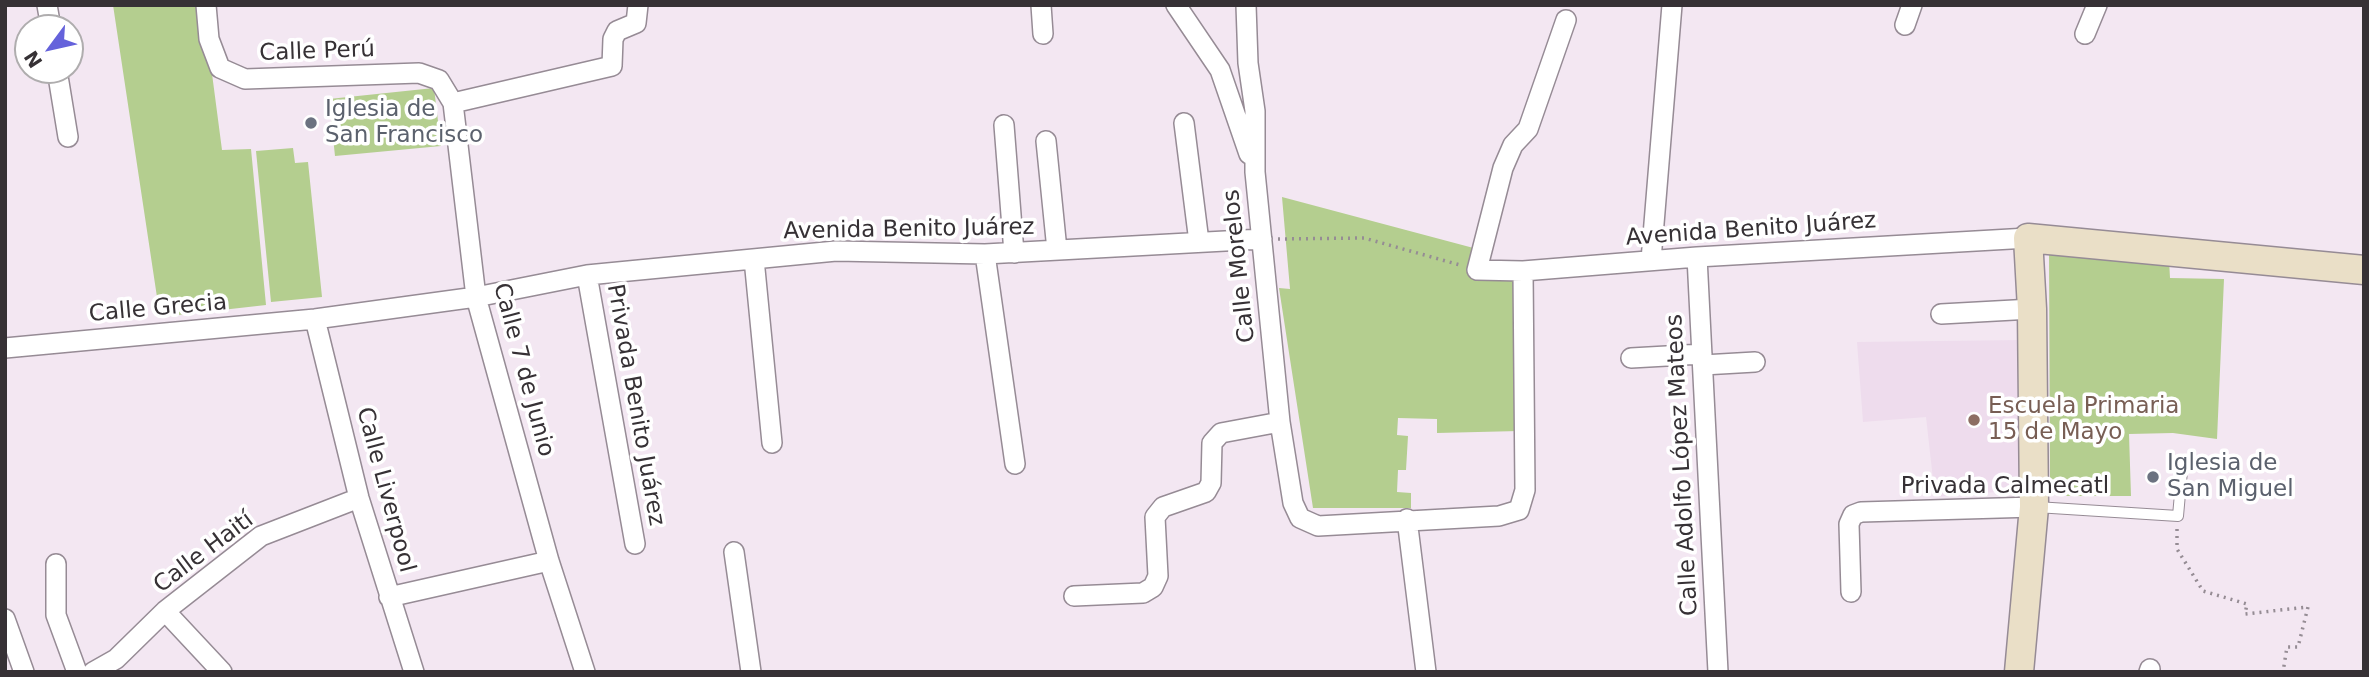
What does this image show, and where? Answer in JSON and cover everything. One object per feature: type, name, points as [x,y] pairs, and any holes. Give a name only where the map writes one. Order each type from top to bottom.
[{"type":"street","name":"Calle Perú","points":[[206,5],[209,38],[220,68],[245,79],[419,73],[439,80]]},
{"type":"street","points":[[453,103],[612,66],[617,31],[636,23],[638,5]]},
{"type":"street","points":[[1041,5],[1043,34]]},
{"type":"street","points":[[1175,5],[1220,70],[1255,172]]},
{"type":"street","name":"Calle Morelos","points":[[1247,5],[1255,172],[1280,422],[1293,503],[1300,518],[1318,526],[1407,519]]},
{"type":"street","points":[[1651,260],[1672,5]]},
{"type":"street","points":[[1905,25],[1912,5]]},
{"type":"street","points":[[2085,34],[2097,5]]},
{"type":"street","points":[[1477,270],[1503,168],[1513,145],[1528,129],[1566,20]]},
{"type":"street","name":"Calle 7 de Junio","points":[[439,80],[453,103],[476,298],[581,671]]},
{"type":"street","points":[[59,84],[68,137]]},
{"type":"street","points":[[1184,123],[1199,242]]},
{"type":"street","points":[[1004,125],[1014,253]]},
{"type":"street","points":[[1046,141],[1057,250]]},
{"type":"street","points":[[2019,672],[2034,507],[2032,309],[2028,238],[2364,270]]},
{"type":"street","name":"Avenida Benito Juárez","points":[[1477,270],[1523,271],[1651,260],[2028,238]]},
{"type":"street","name":"Avenida Benito Juárez","points":[[476,298],[587,275],[836,251],[985,254],[1262,239]]},
{"type":"street","points":[[985,254],[1015,464]]},
{"type":"street","name":"Calle Adolfo López Mateos","points":[[1697,257],[1718,672]]},
{"type":"street","points":[[754,260],[772,443]]},
{"type":"street","points":[[1426,672],[1407,519],[1499,516],[1519,510],[1524,490],[1523,271]]},
{"type":"street","name":"Privada Benito Juárez","points":[[587,275],[635,544]]},
{"type":"street","name":"Calle Grecia","points":[[5,348],[315,319],[476,298]]},
{"type":"street","points":[[1941,314],[2032,309]]},
{"type":"street","name":"Calle Liverpool","points":[[315,319],[359,498],[414,672]]},
{"type":"street","points":[[1631,358],[1755,362]]},
{"type":"street","points":[[1074,597],[1143,593],[1153,587],[1158,576],[1155,517],[1163,507],[1206,492],[1211,483],[1212,443],[1221,433],[1280,422]]},
{"type":"street","name":"Calle Haití","points":[[93,672],[116,659],[165,611],[261,536],[359,498]]},
{"type":"street","name":"Privada Calmecatl","points":[[1851,592],[1849,524],[1853,515],[1861,512],[2034,507]]},
{"type":"street","points":[[734,552],[751,672]]},
{"type":"street","points":[[389,597],[549,561]]},
{"type":"street","points":[[57,564],[56,615],[77,672]]},
{"type":"street","points":[[165,611],[222,672]]},
{"type":"street","points":[[5,619],[24,672]]},
{"type":"lane","points":[[2178,516],[2183,460]]},
{"type":"lane","name":"Privada Calmecatl","points":[[2034,507],[2178,516]]},
{"type":"path","points":[[1262,239],[1364,238],[1477,270]]},
{"type":"path","points":[[2178,516],[2177,549],[2203,591],[2248,604],[2245,614],[2308,607],[2298,647],[2287,648],[2283,672]]},
{"type":"shaded area","name":"Escuela Primaria 15 de Mayo","points":[[2022,340],[2021,490],[1935,497],[1926,417],[1863,422],[1857,342]]},
{"type":"green space","points":[[113,5],[203,5],[222,150],[251,149],[266,305],[160,317]]},
{"type":"green space","points":[[434,88],[441,146],[335,156],[329,99]]},
{"type":"green space","points":[[293,148],[295,163],[308,162],[322,297],[271,302],[256,151]]},
{"type":"green space","points":[[1282,197],[1481,250],[1511,280],[1518,282],[1519,431],[1437,433],[1437,419],[1398,418],[1397,435],[1408,436],[1406,470],[1398,470],[1397,492],[1411,493],[1411,508],[1313,508],[1279,288],[1290,289]]},
{"type":"green space","points":[[2049,248],[2169,260],[2170,278],[2224,279],[2217,439],[2173,433],[2129,434],[2131,496],[2067,496],[2050,484]]},
{"type":"place","name":"Iglesia de San Francisco","points":[[311,123]]},
{"type":"place","name":"Escuela Primaria 15 de Mayo","points":[[1974,420]]},
{"type":"place","name":"Iglesia de San Miguel","points":[[2153,477]]}]
